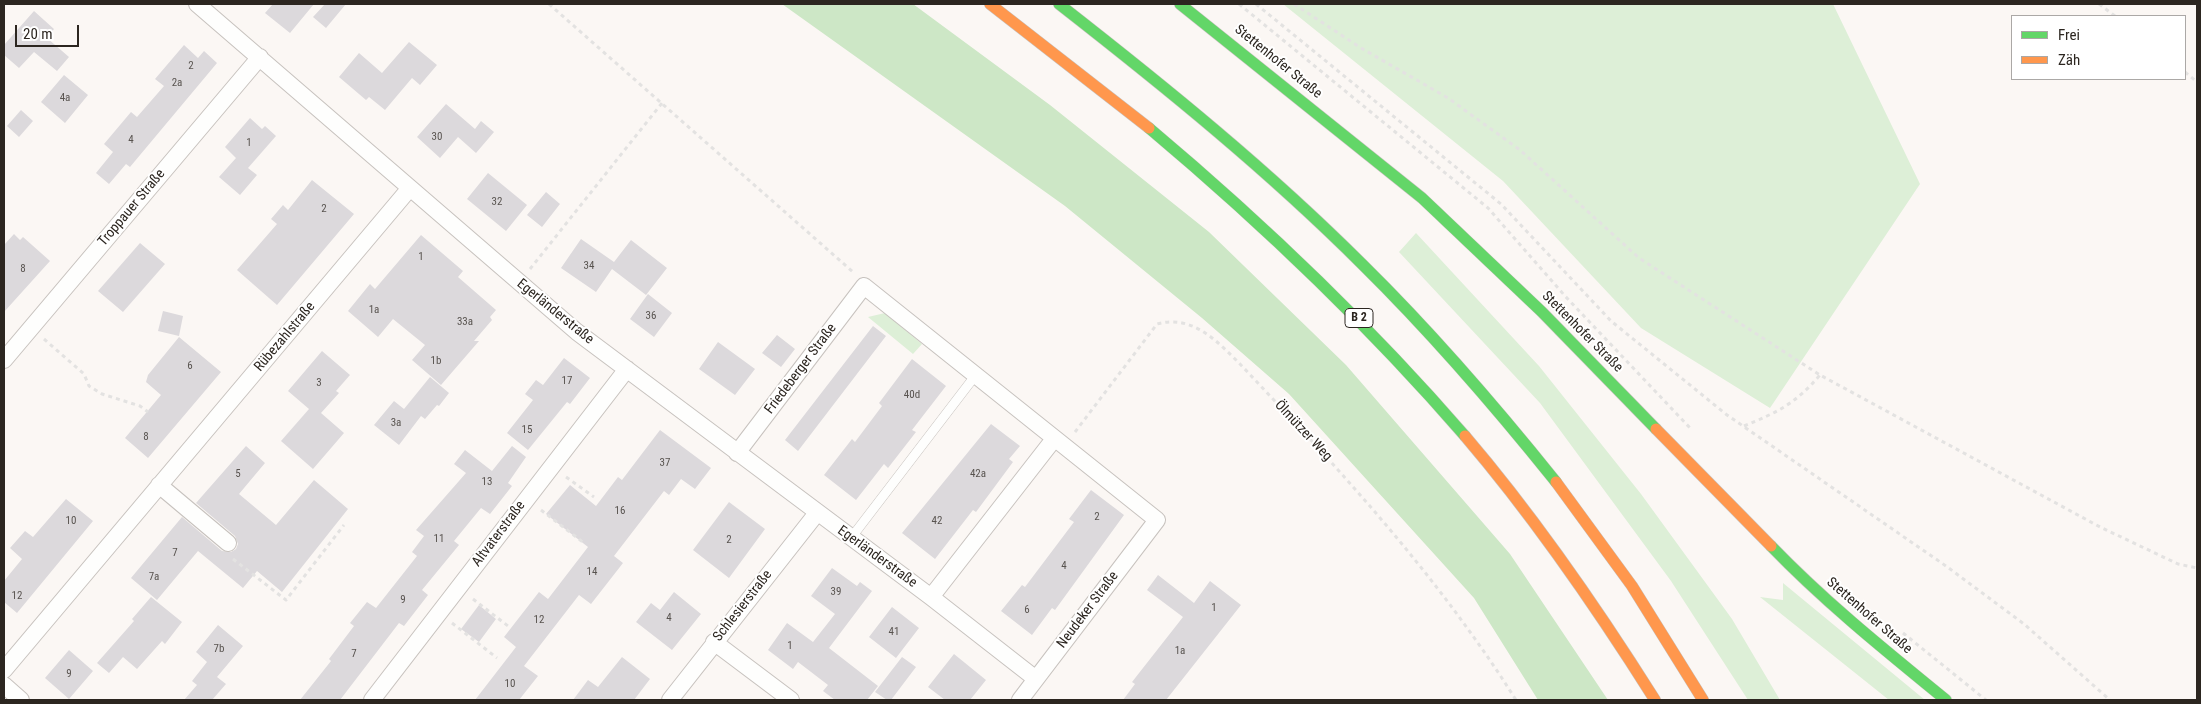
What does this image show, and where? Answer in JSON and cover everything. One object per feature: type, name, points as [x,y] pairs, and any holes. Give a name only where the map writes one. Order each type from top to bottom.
[{"type":"main road","name":"B 2","points":[[990,4],[1078,71],[1211,179],[1276,237],[1381,340],[1501,477],[1568,567],[1655,700]]},
{"type":"main road","points":[[1059,4],[1158,81],[1288,192],[1369,270],[1451,355],[1536,456],[1580,514],[1650,613],[1703,700]]},
{"type":"main road","name":"Stettenhofer Straße","points":[[1180,4],[1422,198],[1542,312],[1798,574],[1880,646],[1946,700]]},
{"type":"street","name":"Egerländerstraße","points":[[197,4],[577,332],[816,513],[931,597],[1036,679]]},
{"type":"street","name":"Troppauer Straße","points":[[4,360],[260,57]]},
{"type":"street","name":"Rübezahlstraße","points":[[4,670],[410,188]]},
{"type":"street","points":[[864,286],[1059,443]]},
{"type":"street","name":"Friedeberger Straße","points":[[737,453],[864,286]]},
{"type":"street","name":"Altvaterstraße","points":[[372,700],[627,368]]},
{"type":"street","name":"Egerländerstraße","points":[[931,597],[1059,443]]},
{"type":"street","name":"Neudeker Straße","points":[[1020,700],[1157,520],[1059,443]]},
{"type":"street","points":[[159,485],[228,543]]},
{"type":"street","name":"Schlesierstraße","points":[[670,700],[816,513]]},
{"type":"street","points":[[714,642],[791,700]]},
{"type":"street","points":[[4,686],[21,700]]},
{"type":"lane","points":[[851,538],[975,376]]},
{"type":"path","points":[[549,4],[856,274],[864,286]]},
{"type":"path","points":[[1256,4],[1501,204],[1611,321],[1744,426],[1954,572],[2024,624],[2110,700]]},
{"type":"path","points":[[1294,4],[1361,48],[1448,98],[1520,150],[1639,258],[1820,375],[2100,528],[2178,564],[2197,568]]},
{"type":"path","points":[[2099,4],[2114,15]]},
{"type":"path","points":[[2186,73],[2197,82]]},
{"type":"path","points":[[519,282],[662,103]]},
{"type":"path","name":"Ölmützer Weg","points":[[1059,443],[1157,324],[1171,320],[1187,323],[1201,330],[1215,340],[1240,364],[1395,534],[1438,586],[1516,700]]},
{"type":"path","points":[[31,328],[84,374],[89,386],[102,394],[140,406],[148,412]]},
{"type":"path","points":[[1744,426],[1784,409],[1806,392],[1820,375]]},
{"type":"path","points":[[552,466],[594,497]]},
{"type":"path","points":[[527,499],[584,544]]},
{"type":"path","points":[[228,543],[231,557],[286,600],[344,525]]},
{"type":"path","points":[[458,588],[508,626]]},
{"type":"path","points":[[440,613],[497,658]]},
{"type":"green space","points":[[782,4],[913,4],[1050,105],[1209,232],[1346,365],[1510,554],[1608,700],[1538,700],[1474,598],[1289,394],[1202,318],[1065,206]]},
{"type":"green space","points":[[1283,4],[1833,4],[1920,184],[1770,408],[1641,328],[1503,181]]},
{"type":"green space","points":[[1416,233],[1539,366],[1641,494],[1732,619],[1780,700],[1748,700],[1671,581],[1540,403],[1399,252]]},
{"type":"green space","points":[[885,313],[922,344],[913,354],[868,317]]},
{"type":"green space","points":[[1783,583],[1925,700],[1889,700],[1760,597],[1783,600]]},
{"type":"building","points":[[273,4],[314,4],[290,33],[265,13]]},
{"type":"building","points":[[325,4],[346,4],[326,28],[313,17]]},
{"type":"building","points":[[34,11],[54,29],[47,38],[69,57],[57,71],[34,52],[19,68],[4,55],[4,45]]},
{"type":"building","points":[[409,42],[437,65],[420,85],[412,78],[385,110],[369,97],[366,100],[339,77],[359,53],[382,73]]},
{"type":"building","points":[[184,45],[198,58],[204,51],[217,63],[130,167],[126,164],[109,184],[96,173],[113,152],[104,144],[131,112],[137,117],[164,86],[155,79]]},
{"type":"building","points":[[64,75],[88,95],[65,123],[41,102]]},
{"type":"building","points":[[446,104],[475,129],[481,121],[494,132],[476,153],[458,137],[440,158],[417,137]]},
{"type":"building","points":[[21,110],[33,121],[19,137],[7,126]]},
{"type":"building","points":[[250,118],[262,129],[265,126],[276,136],[248,168],[257,175],[240,195],[219,177],[236,158],[225,147]]},
{"type":"building","points":[[488,173],[527,205],[506,231],[467,199]]},
{"type":"building","points":[[312,180],[354,214],[277,305],[237,270],[277,224],[271,219],[283,205],[288,210]]},
{"type":"building","points":[[546,192],[560,204],[542,227],[527,215]]},
{"type":"building","points":[[14,234],[20,240],[23,237],[50,261],[4,312],[4,245]]},
{"type":"building","points":[[421,235],[463,271],[458,277],[496,310],[490,317],[492,320],[474,341],[479,341],[441,385],[412,360],[425,345],[393,319],[378,337],[348,311],[370,284],[375,289]]},
{"type":"building","points":[[581,239],[614,262],[631,240],[667,268],[646,295],[612,269],[596,292],[561,268]]},
{"type":"building","points":[[140,243],[165,264],[123,312],[98,291]]},
{"type":"building","points":[[648,294],[672,313],[654,337],[630,319]]},
{"type":"building","points":[[163,311],[183,316],[179,336],[158,331]]},
{"type":"building","points":[[873,326],[886,336],[798,451],[785,440]]},
{"type":"building","points":[[777,335],[795,349],[781,367],[762,353]]},
{"type":"building","points":[[179,337],[221,372],[148,458],[125,438],[161,395],[146,382],[148,375]]},
{"type":"building","points":[[718,342],[755,369],[735,395],[699,369]]},
{"type":"building","points":[[322,351],[350,375],[336,391],[339,393],[321,413],[344,433],[313,469],[281,441],[309,409],[288,391]]},
{"type":"building","points":[[564,358],[590,378],[570,404],[567,402],[528,450],[507,433],[533,400],[525,394],[536,380],[543,385]]},
{"type":"building","points":[[912,359],[946,386],[912,430],[916,432],[888,468],[884,464],[856,500],[824,475],[852,439],[855,442],[882,406],[879,403]]},
{"type":"building","points":[[430,377],[449,393],[425,419],[421,416],[399,445],[374,425],[394,401],[404,409]]},
{"type":"building","points":[[991,424],[1020,446],[1009,459],[1013,462],[976,512],[973,510],[935,559],[902,533]]},
{"type":"building","points":[[660,430],[711,468],[695,489],[681,479],[669,495],[664,491],[614,556],[623,563],[591,604],[579,595],[524,666],[538,676],[519,700],[475,700],[516,647],[504,637],[539,592],[548,599],[588,547],[546,514],[570,485],[596,506],[618,477],[622,480]]},
{"type":"building","points":[[246,446],[265,463],[239,494],[276,525],[314,480],[348,509],[282,592],[257,571],[243,588],[198,551],[157,600],[131,578],[182,517],[222,551],[231,552],[236,549],[238,544],[235,536],[196,503]]},
{"type":"building","points":[[512,446],[526,457],[508,483],[512,486],[490,514],[481,508],[454,541],[459,545],[422,590],[428,595],[404,626],[399,623],[340,700],[300,700],[331,661],[329,659],[354,626],[350,623],[367,602],[376,608],[417,556],[412,552],[424,536],[416,530],[466,473],[454,464],[465,450],[492,471]]},
{"type":"building","points":[[1091,490],[1124,515],[1055,610],[1052,608],[1032,635],[1001,611],[1022,585],[1025,587],[1074,522],[1069,519]]},
{"type":"building","points":[[66,499],[93,521],[17,613],[4,602],[4,581],[22,559],[10,548],[25,531],[33,537]]},
{"type":"building","points":[[729,502],[765,529],[729,578],[693,550]]},
{"type":"building","points":[[832,568],[857,586],[860,582],[872,591],[829,648],[878,686],[867,700],[835,700],[823,691],[828,685],[798,662],[793,669],[768,650],[787,623],[813,642],[835,614],[811,596]]},
{"type":"building","points":[[1158,575],[1194,603],[1210,581],[1241,605],[1166,700],[1123,700],[1135,684],[1132,682],[1183,617],[1147,590]]},
{"type":"building","points":[[674,592],[701,614],[672,650],[636,622],[651,603],[660,610]]},
{"type":"building","points":[[151,597],[182,622],[165,644],[162,641],[137,669],[123,657],[109,673],[97,663],[134,621],[132,619]]},
{"type":"building","points":[[479,605],[496,619],[479,642],[461,629]]},
{"type":"building","points":[[892,607],[919,628],[896,658],[869,637]]},
{"type":"building","points":[[218,625],[243,646],[217,677],[226,684],[212,700],[184,700],[197,685],[192,681],[207,662],[196,652]]},
{"type":"building","points":[[69,650],[93,671],[69,699],[45,678]]},
{"type":"building","points":[[954,654],[986,680],[970,700],[945,700],[928,687]]},
{"type":"building","points":[[622,657],[650,679],[634,700],[573,700],[588,680],[598,687]]},
{"type":"building","points":[[902,657],[916,667],[891,700],[887,700],[875,692]]},
{"type":"traffic: fast","points":[[1059,4],[1253,162],[1327,230],[1389,291],[1438,344],[1556,482]]},
{"type":"traffic: fast","points":[[1180,4],[1422,198],[1542,312],[1656,429]]},
{"type":"traffic: fast","points":[[1149,128],[1232,200],[1352,314],[1465,436]]},
{"type":"traffic: fast","points":[[1771,546],[1878,645],[1946,700]]},
{"type":"traffic: slow","points":[[990,4],[1149,128]]},
{"type":"traffic: slow","points":[[1656,429],[1771,546]]},
{"type":"traffic: slow","points":[[1465,436],[1516,499],[1565,565],[1655,700]]},
{"type":"traffic: slow","points":[[1556,482],[1632,586],[1703,700]]}]
